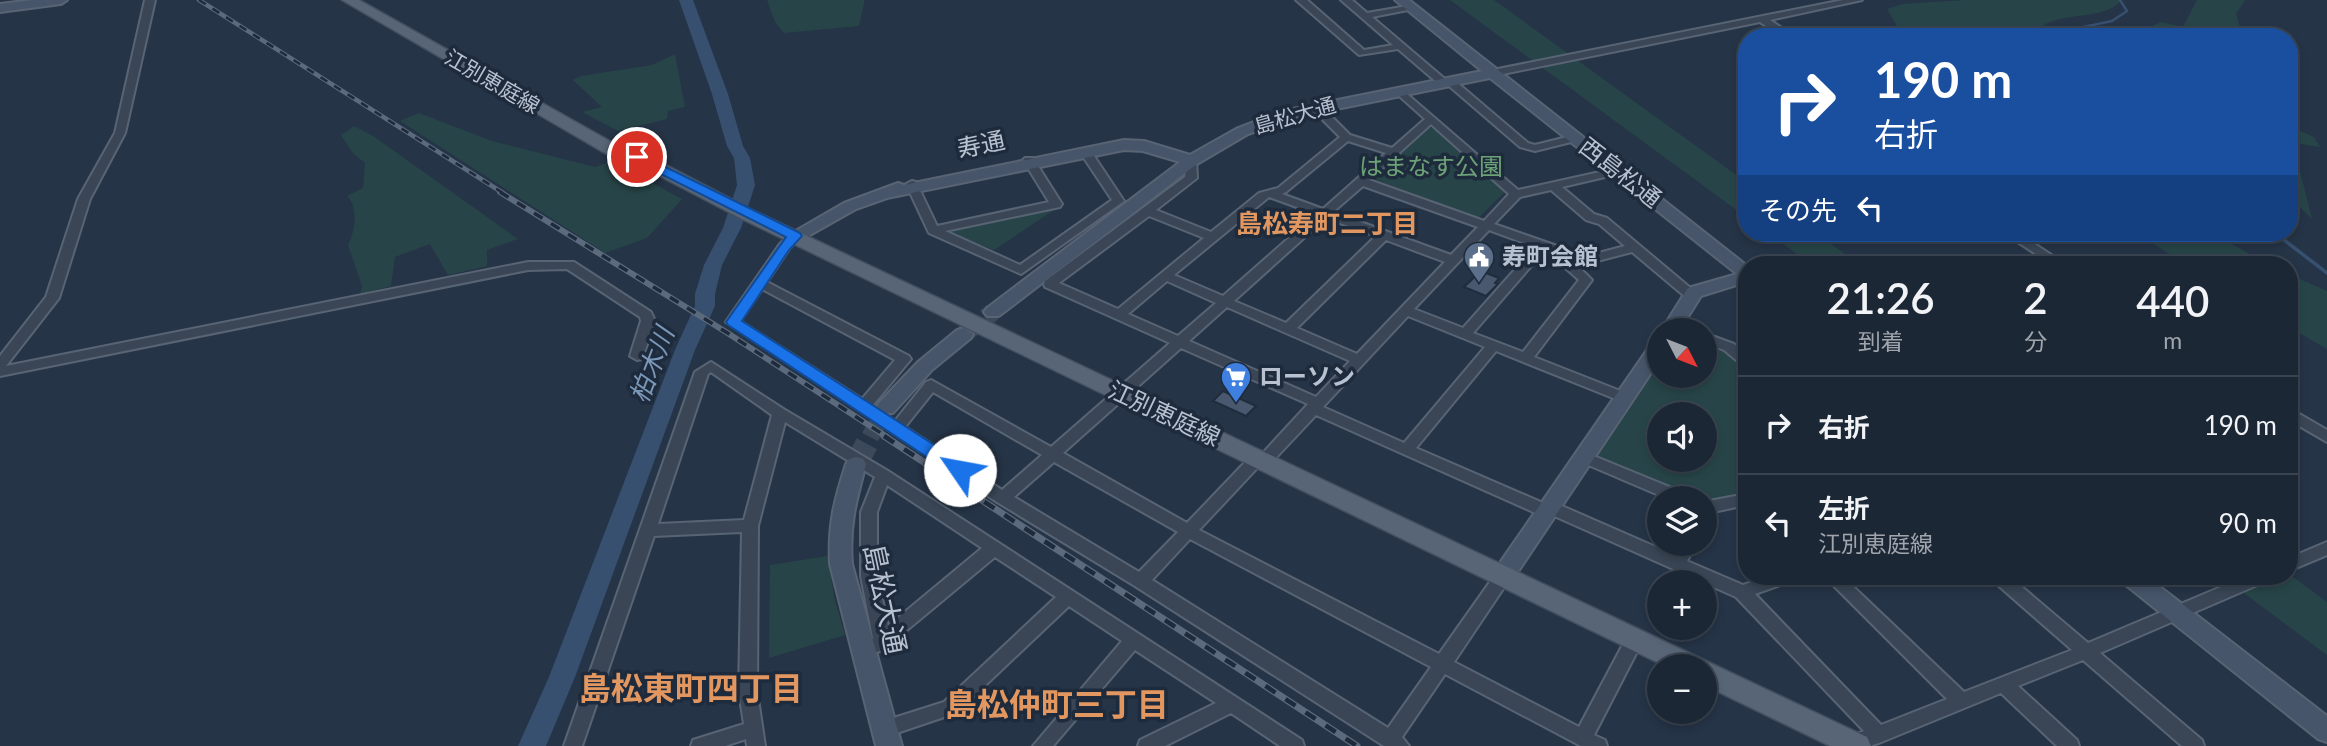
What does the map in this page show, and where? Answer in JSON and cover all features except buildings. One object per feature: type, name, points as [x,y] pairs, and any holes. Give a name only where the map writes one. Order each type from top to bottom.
[{"type":"main road","name":"江別恵庭線","points":[[349,0],[616,152],[637,157],[748,215],[1667,654]]},
{"type":"main road","name":"江別恵庭線","points":[[366,0],[632,148],[637,157]]},
{"type":"main road","points":[[1717,678],[1859,743]]},
{"type":"street","points":[[0,8],[61,0]]},
{"type":"street","points":[[0,365],[52,298],[83,199],[120,133],[150,0]]},
{"type":"street","points":[[1301,0],[1362,53],[1401,46]]},
{"type":"street","points":[[1346,0],[1524,145],[1535,148],[1575,138]]},
{"type":"street","points":[[1365,16],[1406,4],[1493,73],[1857,0]]},
{"type":"street","points":[[1762,19],[1776,28]]},
{"type":"street","name":"島松大通","points":[[993,312],[1192,161],[1243,131],[1274,118],[1317,108],[1493,73]]},
{"type":"street","name":"西島松通","points":[[1493,73],[1738,268]]},
{"type":"street","points":[[1400,91],[1516,194]]},
{"type":"street","points":[[1317,108],[1346,137],[1394,152]]},
{"type":"street","points":[[1003,498],[1431,119]]},
{"type":"street","points":[[1120,314],[1263,195],[1282,190],[1346,137]]},
{"type":"street","name":"寿通","points":[[795,236],[850,206],[886,193],[1031,162],[1134,144],[1192,161]]},
{"type":"street","points":[[913,186],[933,230],[1021,270],[1118,201],[1086,152]]},
{"type":"street","points":[[1192,161],[1191,178],[1050,284],[1181,340],[1407,449],[1742,592],[1859,743],[1964,702],[2242,585]]},
{"type":"street","points":[[933,230],[1056,204],[1031,162]]},
{"type":"street","points":[[1141,581],[1315,405],[1516,194],[1618,171]]},
{"type":"street","points":[[1361,181],[1553,249],[1586,280],[1526,358]]},
{"type":"street","points":[[1553,185],[1590,216],[1603,221],[1693,296]]},
{"type":"street","points":[[1269,193],[1451,260]]},
{"type":"street","points":[[1148,211],[1213,237]]},
{"type":"street","points":[[1287,329],[1384,235]]},
{"type":"street","points":[[795,236],[784,247],[733,322],[1003,498],[1141,581],[1395,743],[1443,664],[1647,363]]},
{"type":"street","points":[[2024,242],[2046,256]]},
{"type":"street","points":[[1465,334],[1543,245]]},
{"type":"street","points":[[1571,264],[1635,247]]},
{"type":"street","points":[[0,372],[528,266],[570,265],[646,315],[648,321],[637,356]]},
{"type":"street","points":[[1165,276],[1358,359]]},
{"type":"street","points":[[1682,318],[1694,292],[1738,278]]},
{"type":"street","points":[[761,284],[904,359],[864,406]]},
{"type":"street","points":[[1404,310],[1623,397]]},
{"type":"street","points":[[886,408],[925,366],[964,334]]},
{"type":"street","points":[[1717,342],[1738,354]]},
{"type":"street","points":[[1407,449],[1494,345]]},
{"type":"street","points":[[573,746],[702,373],[711,366],[883,475],[1295,746]]},
{"type":"street","points":[[896,429],[931,385],[1188,531],[1591,742],[1635,638]]},
{"type":"street","points":[[700,746],[754,738],[748,692],[751,526],[780,412]]},
{"type":"street","points":[[2298,419],[2327,437]]},
{"type":"street","points":[[1584,457],[1652,486]]},
{"type":"street","name":"島松大通","points":[[856,464],[839,533],[841,564],[873,648],[887,738]]},
{"type":"street","points":[[873,648],[869,512],[883,475]]},
{"type":"street","points":[[1717,507],[1738,502]]},
{"type":"street","points":[[647,530],[751,526]]},
{"type":"street","points":[[873,648],[994,548]]},
{"type":"street","points":[[2298,561],[2327,548]]},
{"type":"street","points":[[1677,564],[1681,556]]},
{"type":"street","points":[[1742,592],[1763,585]]},
{"type":"street","points":[[1841,585],[1964,702]]},
{"type":"street","points":[[2008,585],[2195,746]]},
{"type":"street","points":[[2142,585],[2327,731]]},
{"type":"street","points":[[887,738],[950,708],[1068,596]]},
{"type":"street","points":[[1042,746],[1133,640]]},
{"type":"street","points":[[2004,685],[2070,746]]},
{"type":"street","points":[[1147,746],[1174,741],[1232,704]]},
{"type":"green space","points":[[767,0],[864,0],[864,4],[859,26],[784,33],[775,22]]},
{"type":"green space","points":[[1450,0],[1494,0],[1738,176],[1738,211]]},
{"type":"green space","points":[[1965,0],[2122,0],[2101,12],[2063,18],[2041,28],[1900,28],[1887,9],[1903,4]]},
{"type":"green space","points":[[2197,0],[2245,0],[2236,14],[2240,28],[2148,28],[2161,22],[2183,27]]},
{"type":"green space","points":[[675,54],[685,107],[668,111],[667,119],[618,131],[582,112],[602,107],[573,80],[581,76],[652,65]]},
{"type":"green space","points":[[419,113],[492,141],[595,167],[612,161],[682,199],[647,238],[605,253],[400,121]]},
{"type":"green space","points":[[354,126],[373,136],[518,239],[487,250],[487,266],[448,275],[430,244],[395,257],[391,286],[360,294],[362,286],[348,245],[355,220],[351,201],[347,196],[363,188],[365,163],[353,153],[341,135]]},
{"type":"green space","name":"はまなす公園","points":[[1428,128],[1434,128],[1505,192],[1478,218],[1371,178]]},
{"type":"green space","points":[[2298,130],[2314,137],[2320,147],[2298,144]]},
{"type":"green space","points":[[2298,163],[2312,219],[2298,205]]},
{"type":"green space","points":[[1057,208],[994,250],[950,233],[952,229]]},
{"type":"green space","points":[[1780,242],[1828,242],[1848,256],[1800,256]]},
{"type":"green space","points":[[2151,242],[2228,242],[2254,256],[2173,256]]},
{"type":"green space","points":[[2298,278],[2327,291],[2327,349],[2298,332]]},
{"type":"green space","points":[[1717,348],[1738,362],[1738,495],[1717,501],[1717,486],[1664,486],[1598,459],[1596,455],[1647,378],[1647,388],[1717,388]]},
{"type":"green space","points":[[828,556],[834,597],[845,635],[769,658],[770,565]]},
{"type":"green space","points":[[2298,581],[2327,602],[2327,655],[2233,585],[2298,585]]},
{"type":"waterway","name":"柏木川","points":[[532,746],[562,677],[685,350],[705,306],[705,294],[713,265],[732,228],[746,185],[742,158],[735,146],[720,94],[686,0]]},
{"type":"waterway","points":[[2079,28],[2112,21],[2127,11],[2120,0]]},
{"type":"waterway","points":[[2287,242],[2327,273]]},
{"type":"tunnel","points":[[964,334],[993,312]]},
{"type":"tunnel","points":[[870,437],[886,408]]},
{"type":"tunnel","points":[[856,464],[871,436]]},
{"type":"railway","points":[[199,0],[503,193]]},
{"type":"railway","points":[[500,192],[726,332],[887,437]]},
{"type":"railway","points":[[884,436],[1357,746]]},
{"type":"place","name":"寿町会館","points":[[1479,284]]},
{"type":"place","name":"ローソン","points":[[1236,404]]},
{"type":"district","name":"島松寿町二丁目","points":[[1327,224]]},
{"type":"district","name":"島松東町四丁目","points":[[691,689]]},
{"type":"district","name":"島松仲町三丁目","points":[[1057,705]]},
{"type":"route","points":[[637,157],[748,215],[795,236],[784,247],[733,322],[960,470]]}]
